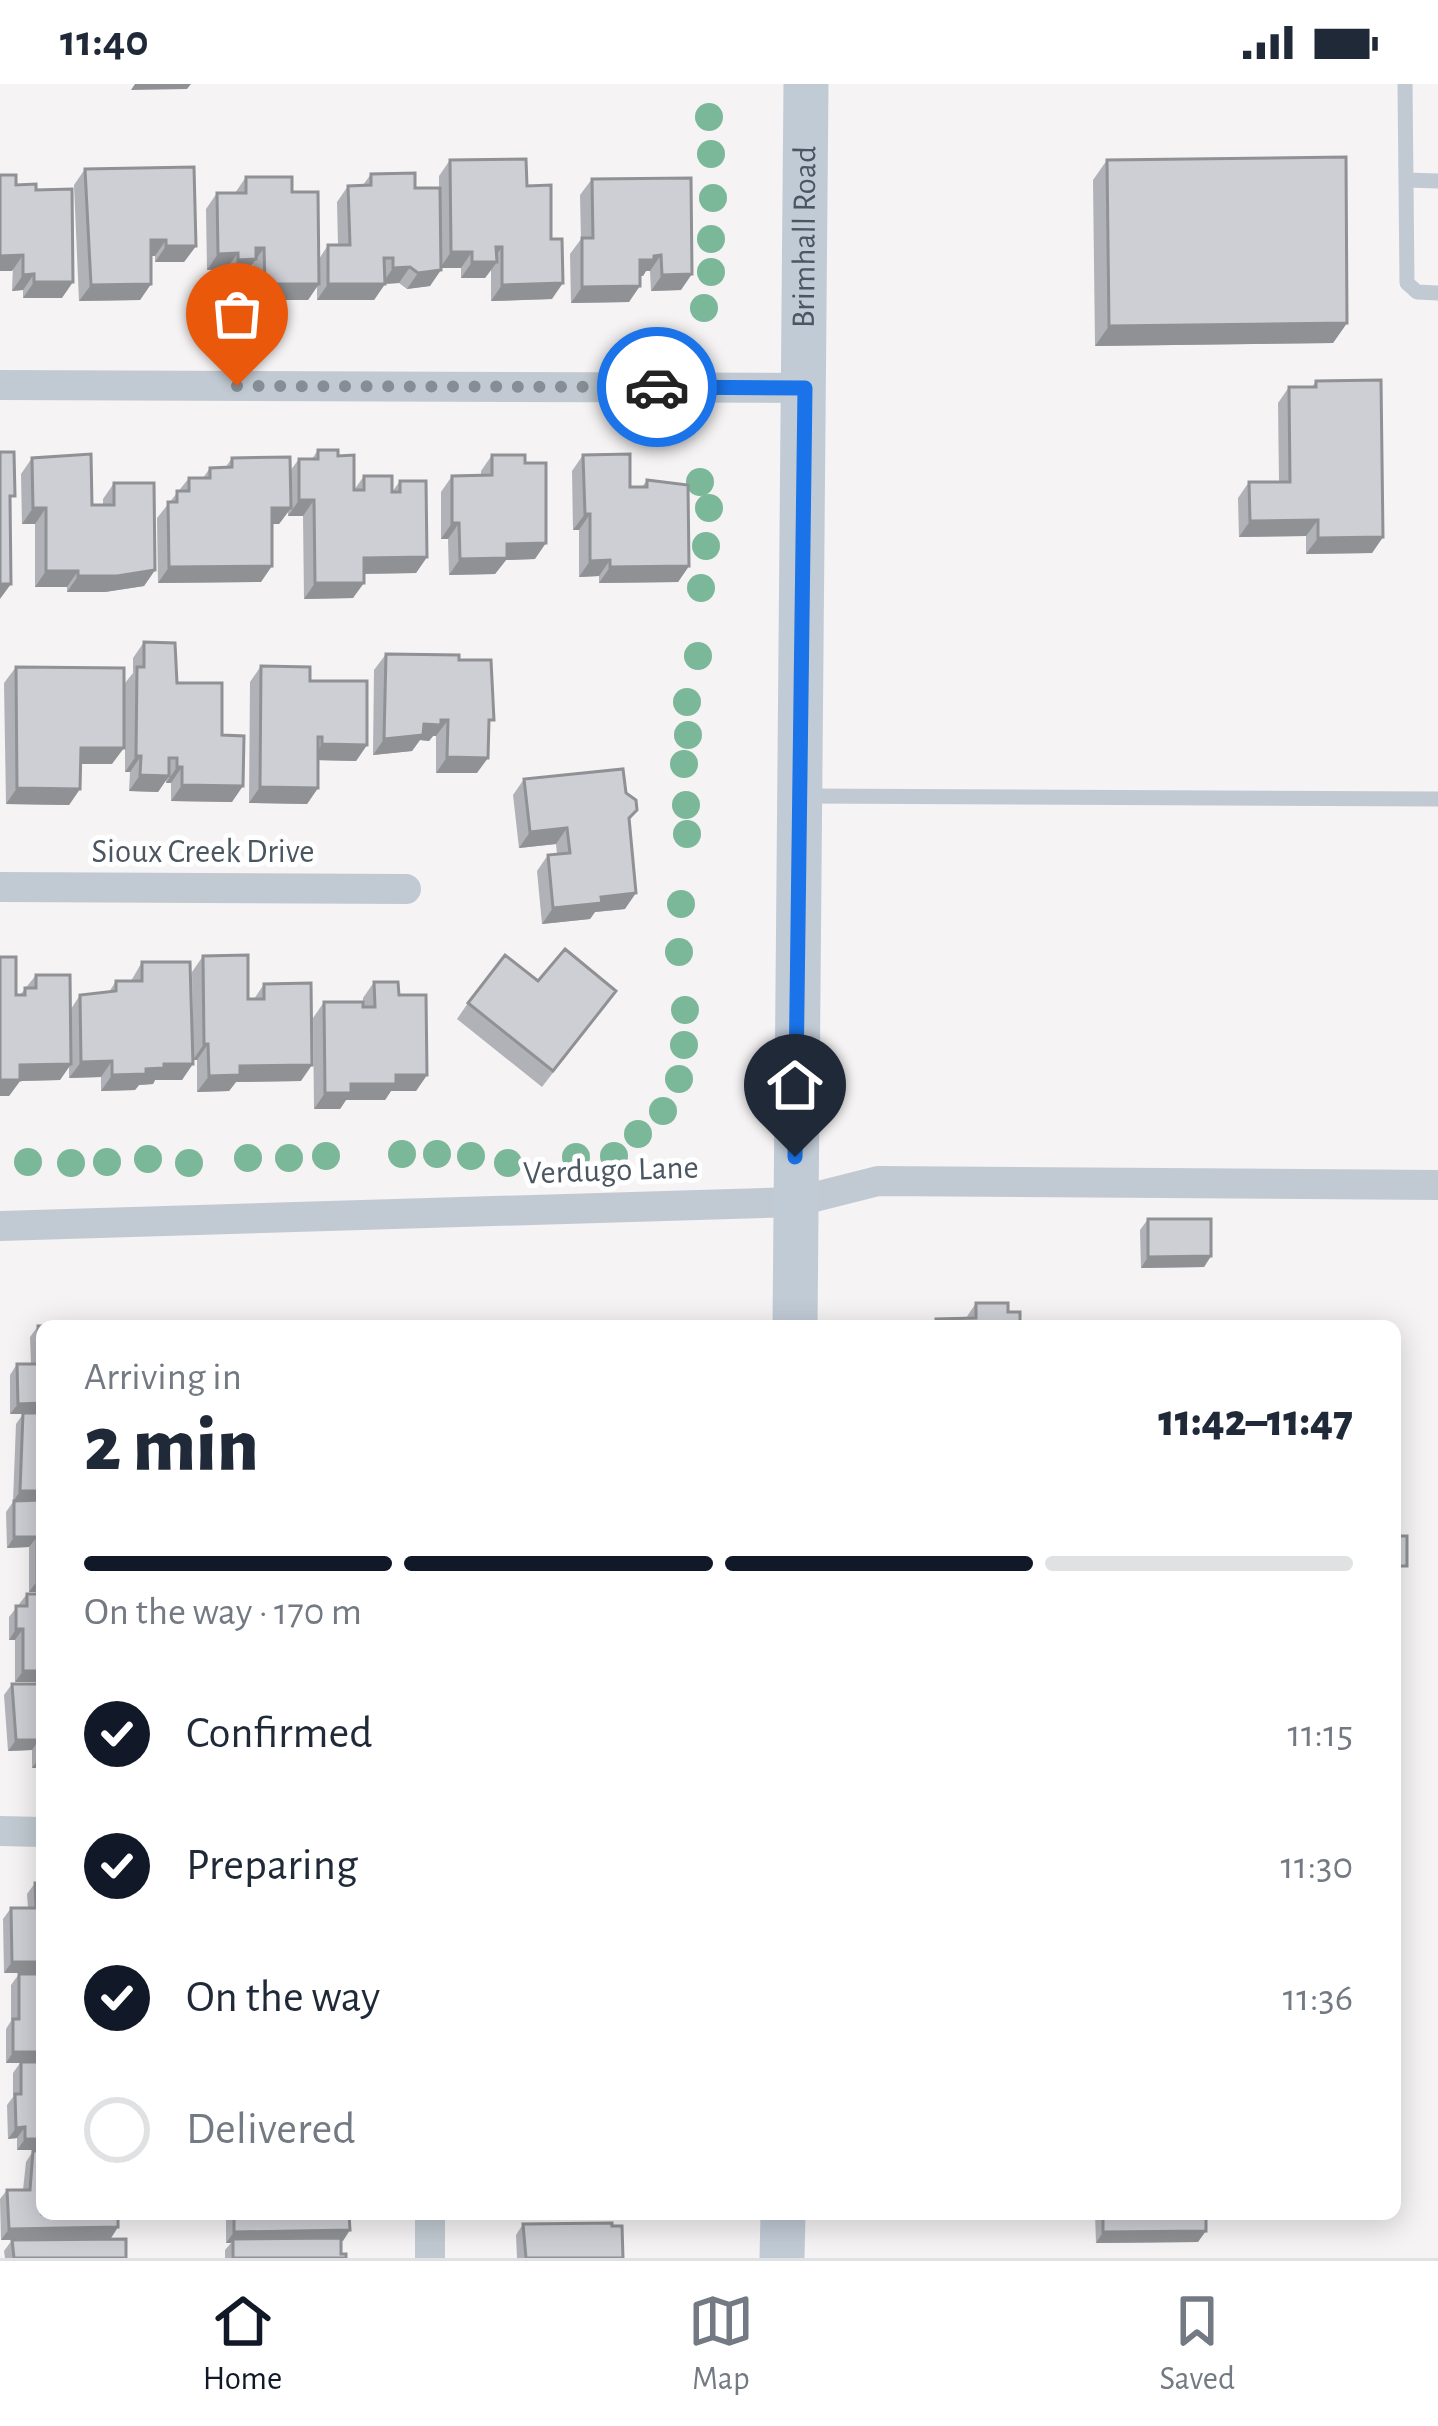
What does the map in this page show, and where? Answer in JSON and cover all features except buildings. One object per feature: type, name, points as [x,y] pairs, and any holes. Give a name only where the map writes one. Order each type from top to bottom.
[{"type":"street","name":"Brimhall Road","points":[[795,1320],[806,84]]},
{"type":"street","points":[[0,385],[805,388]]},
{"type":"street","name":"Sioux Creek Drive","points":[[0,887],[406,889]]},
{"type":"street","name":"Verdugo Lane","points":[[0,1226],[795,1202],[878,1181],[1438,1185]]},
{"type":"street","points":[[0,1832],[36,1832]]},
{"type":"street","points":[[430,2220],[430,2258]]},
{"type":"street","points":[[782,2258],[783,2220]]},
{"type":"lane","points":[[1405,84],[1407,283],[1417,292],[1438,292]]},
{"type":"lane","points":[[1406,180],[1438,181]]},
{"type":"lane","points":[[800,796],[1438,799]]},
{"type":"way so far","points":[[237,386],[657,387]]},
{"type":"route","points":[[657,387],[805,388],[795,1157]]}]
